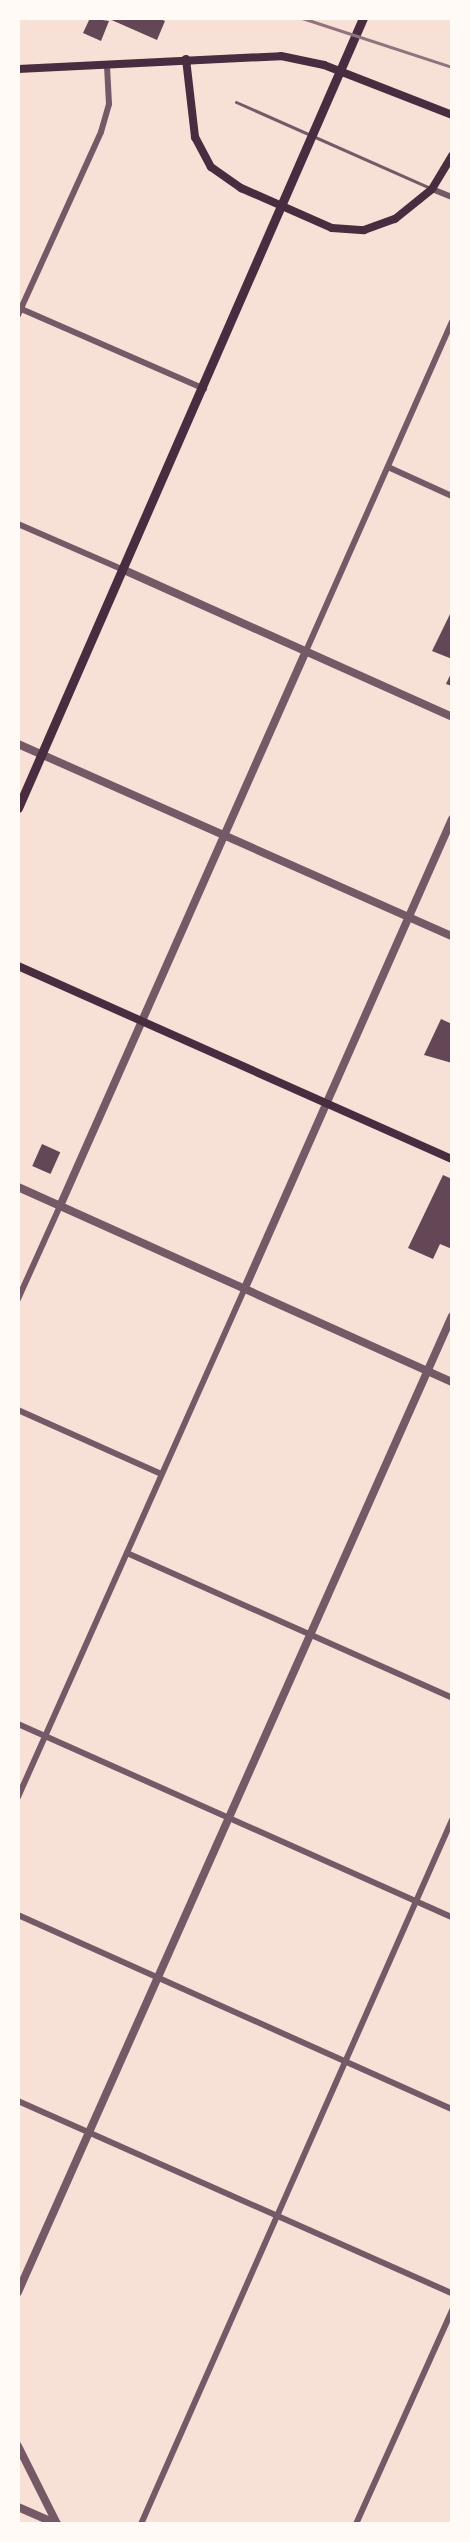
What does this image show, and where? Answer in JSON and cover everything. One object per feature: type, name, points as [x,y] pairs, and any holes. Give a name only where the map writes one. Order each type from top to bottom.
[{"type":"main road","points":[[18,808],[204,389],[363,18]]},
{"type":"main road","points":[[18,69],[68,69],[247,55],[302,59],[452,115]]},
{"type":"main road","points":[[186,59],[192,121],[201,153],[225,179],[332,228],[364,230],[395,219],[432,189],[452,156]]},
{"type":"main road","points":[[18,966],[452,1159]]},
{"type":"street","points":[[107,66],[109,104],[101,132],[19,311],[204,389]]},
{"type":"street","points":[[432,189],[452,197]]},
{"type":"street","points":[[18,1299],[452,322]]},
{"type":"street","points":[[388,467],[452,496]]},
{"type":"street","points":[[18,524],[452,717]]},
{"type":"street","points":[[18,744],[452,936]]},
{"type":"street","points":[[18,1797],[452,819]]},
{"type":"street","points":[[18,1187],[452,1382]]},
{"type":"street","points":[[18,2292],[452,1316]]},
{"type":"street","points":[[18,1410],[161,1474]]},
{"type":"street","points":[[127,1553],[452,1698]]},
{"type":"street","points":[[18,1724],[452,1917]]},
{"type":"street","points":[[141,2524],[452,1820]]},
{"type":"street","points":[[18,1915],[452,2109]]},
{"type":"street","points":[[18,2101],[452,2293]]},
{"type":"street","points":[[356,2524],[452,2310]]},
{"type":"street","points":[[18,2446],[57,2524]]},
{"type":"street","points":[[18,2507],[57,2524]]},
{"type":"lane","points":[[236,102],[432,189]]},
{"type":"building","points":[[90,18],[109,21],[101,41],[83,33]]},
{"type":"building","points":[[107,18],[158,18],[165,21],[157,40]]},
{"type":"building","points":[[452,610],[452,659],[432,651]]},
{"type":"building","points":[[452,671],[452,686],[446,684]]},
{"type":"building","points":[[441,1019],[452,1024],[452,1063],[424,1055]]},
{"type":"building","points":[[42,1144],[60,1152],[51,1174],[32,1166]]},
{"type":"building","points":[[443,1175],[452,1179],[452,1249],[440,1244],[433,1259],[408,1248]]},
{"type":"railway","points":[[302,18],[452,67]]}]
